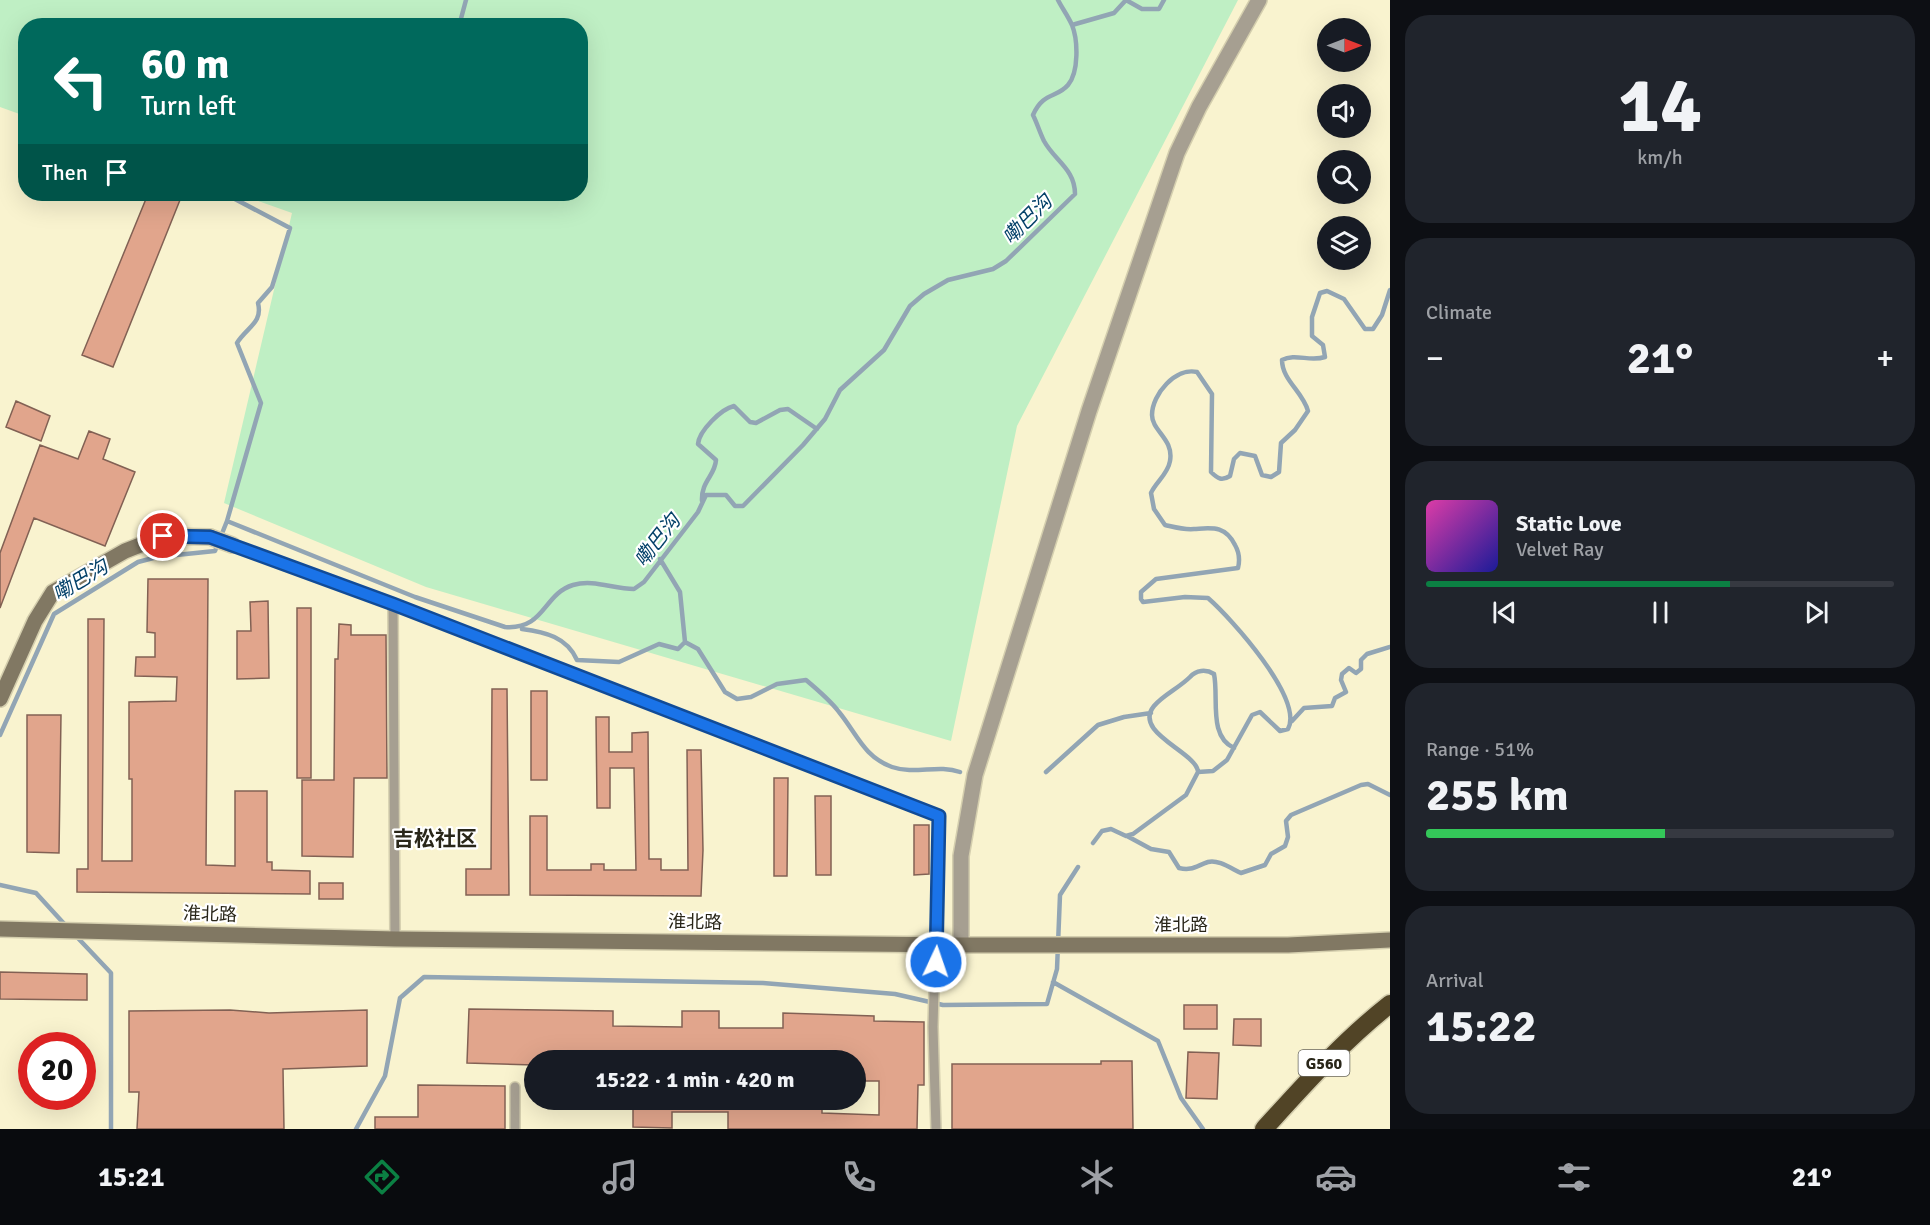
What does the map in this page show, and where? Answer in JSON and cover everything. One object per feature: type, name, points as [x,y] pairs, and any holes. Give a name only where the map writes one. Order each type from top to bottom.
[{"type":"highway","name":"G560","points":[[1264,1129],[1318,1068],[1364,1024],[1390,1004]]},
{"type":"street","points":[[961,945],[961,856],[975,775],[1078,446],[1177,153],[1199,107],[1259,0]]},
{"type":"street","points":[[0,699],[35,621],[53,592],[125,551],[163,536],[210,537],[232,545]]},
{"type":"street","name":"淮北路","points":[[0,929],[395,939],[961,945],[1288,945],[1390,940]]},
{"type":"lane","points":[[232,545],[393,604],[939,816],[938,944],[933,1027],[936,1129]]},
{"type":"lane","points":[[393,604],[395,939]]},
{"type":"lane","points":[[515,1087],[515,1129]]},
{"type":"green space","points":[[0,0],[1238,0],[1017,426],[951,741],[426,587],[224,503],[292,213],[259,201],[588,201],[588,18],[18,18],[18,113],[0,107]]},
{"type":"building","points":[[145,201],[180,201],[113,367],[82,355]]},
{"type":"building","points":[[16,401],[50,416],[41,441],[6,427]]},
{"type":"building","points":[[89,431],[110,439],[103,459],[135,472],[105,546],[34,518],[0,608],[0,553],[40,445],[78,459]]},
{"type":"building","points":[[148,579],[208,579],[206,865],[235,866],[235,791],[267,791],[267,862],[272,862],[272,870],[310,871],[310,894],[77,892],[77,869],[88,869],[88,619],[104,619],[102,861],[132,861],[129,702],[176,701],[177,677],[135,676],[136,657],[155,657],[155,633],[147,632]]},
{"type":"building","points":[[268,601],[269,678],[237,679],[237,631],[251,631],[250,602]]},
{"type":"building","points":[[297,608],[311,608],[311,778],[297,778]]},
{"type":"building","points":[[339,624],[351,625],[351,635],[386,635],[387,778],[354,778],[353,857],[302,856],[302,780],[334,780],[335,659],[338,659]]},
{"type":"building","points":[[492,689],[507,689],[509,895],[466,895],[466,869],[491,869]]},
{"type":"building","points":[[531,691],[547,691],[547,780],[531,780]]},
{"type":"building","points":[[27,715],[61,715],[59,853],[27,852]]},
{"type":"building","points":[[596,717],[609,717],[609,752],[632,752],[632,733],[648,732],[649,859],[661,859],[661,870],[688,870],[687,750],[701,750],[703,850],[701,896],[530,895],[530,816],[547,816],[547,870],[591,870],[591,864],[604,864],[604,870],[636,870],[634,768],[610,768],[610,808],[597,808]]},
{"type":"building","points":[[774,778],[788,778],[787,876],[774,876]]},
{"type":"building","points":[[815,796],[831,796],[831,875],[816,875]]},
{"type":"building","points":[[914,825],[929,825],[929,874],[914,875]]},
{"type":"building","points":[[319,883],[343,883],[343,899],[319,899]]},
{"type":"building","points":[[0,972],[87,974],[87,1000],[0,999]]},
{"type":"building","points":[[1184,1005],[1217,1005],[1217,1029],[1184,1029]]},
{"type":"building","points":[[469,1009],[613,1011],[613,1026],[682,1027],[682,1011],[719,1011],[719,1028],[783,1028],[783,1013],[874,1016],[874,1021],[924,1022],[924,1085],[918,1085],[917,1129],[728,1129],[728,1112],[672,1112],[672,1128],[633,1127],[633,1110],[822,1110],[822,1113],[879,1115],[879,1081],[866,1081],[866,1050],[524,1050],[524,1065],[467,1063]]},
{"type":"building","points":[[230,1010],[269,1013],[367,1010],[367,1066],[283,1069],[284,1129],[137,1129],[139,1092],[129,1092],[129,1011]]},
{"type":"building","points":[[1234,1019],[1261,1019],[1261,1046],[1233,1045]]},
{"type":"building","points":[[1188,1052],[1219,1053],[1217,1099],[1186,1098]]},
{"type":"building","points":[[1101,1061],[1132,1061],[1133,1129],[952,1129],[952,1064],[1101,1064]]},
{"type":"building","points":[[418,1085],[505,1086],[505,1129],[375,1129],[375,1117],[418,1117]]},
{"type":"waterway","points":[[461,18],[466,0]]},
{"type":"waterway","name":"嘞巴沟","points":[[227,521],[415,597],[505,627],[528,623],[555,596],[573,585],[588,583],[634,589],[644,582],[698,512],[706,495],[726,495],[735,506],[743,506],[803,445],[825,419],[840,390],[884,350],[910,306],[924,294],[948,280],[993,269],[1006,261],[1075,194],[1072,178],[1048,148],[1033,115],[1041,102],[1068,85],[1076,64],[1074,31],[1058,0]]},
{"type":"waterway","points":[[1072,25],[1114,13],[1126,0],[1142,9],[1159,9],[1164,0]]},
{"type":"waterway","points":[[0,735],[54,614],[138,562],[157,557],[215,551],[227,521],[261,403],[237,343],[256,320],[259,310],[258,303],[272,287],[290,228],[239,201]]},
{"type":"waterway","points":[[1093,843],[1102,831],[1111,829],[1126,836],[1133,834],[1186,795],[1198,772],[1213,771],[1227,760],[1252,715],[1260,712],[1280,731],[1288,729],[1290,716],[1276,680],[1263,660],[1248,640],[1208,598],[1185,597],[1143,602],[1141,599],[1141,592],[1156,579],[1238,568],[1239,562],[1235,545],[1227,534],[1212,528],[1183,529],[1165,525],[1154,509],[1151,493],[1167,470],[1170,461],[1169,447],[1153,421],[1153,407],[1156,399],[1174,378],[1181,374],[1197,372],[1212,394],[1211,472],[1220,479],[1230,476],[1234,459],[1240,453],[1255,456],[1262,475],[1271,477],[1279,472],[1281,443],[1295,430],[1308,411],[1285,374],[1282,360],[1292,357],[1314,359],[1325,357],[1323,345],[1312,336],[1312,317],[1320,293],[1327,291],[1344,299],[1365,329],[1373,329],[1382,315],[1390,290]]},
{"type":"waterway","points":[[702,501],[704,488],[716,460],[698,444],[699,439],[706,427],[723,411],[734,406],[750,422],[756,423],[780,410],[788,409],[817,429]]},
{"type":"waterway","points":[[522,629],[554,637],[567,646],[577,660],[619,662],[659,644],[678,649],[685,642],[680,592],[660,559]]},
{"type":"waterway","points":[[685,642],[698,649],[725,692],[737,699],[751,697],[777,684],[806,680],[832,703],[862,744],[882,763],[901,769],[943,769],[960,772]]},
{"type":"waterway","points":[[1292,721],[1304,708],[1332,706],[1335,698],[1346,692],[1341,680],[1342,674],[1349,668],[1356,673],[1361,669],[1361,660],[1367,654],[1390,647]]},
{"type":"waterway","points":[[1198,772],[1188,757],[1167,742],[1151,725],[1150,716],[1158,702],[1195,673],[1204,671],[1214,674],[1218,726],[1226,742],[1234,748]]},
{"type":"waterway","points":[[1046,772],[1098,725],[1124,717],[1151,713]]},
{"type":"waterway","points":[[1127,836],[1151,849],[1169,852],[1179,868],[1191,868],[1212,861],[1241,873],[1265,865],[1271,854],[1285,846],[1288,837],[1286,821],[1291,815],[1361,785],[1368,784],[1390,795]]},
{"type":"waterway","points":[[356,1129],[385,1076],[400,998],[424,977],[763,983],[895,994],[943,1005],[1047,1004],[1057,969],[1060,895],[1078,867]]},
{"type":"waterway","name":"嘞巴沟","points":[[0,885],[36,893],[68,928]]},
{"type":"waterway","name":"嘞巴沟","points":[[76,936],[111,973],[111,1129]]},
{"type":"waterway","points":[[1053,982],[1158,1041],[1181,1098],[1203,1129]]},
{"type":"district","name":"吉松社区","points":[[435,839]]},
{"type":"route","points":[[163,536],[210,537],[393,604],[939,816],[936,962]]}]
